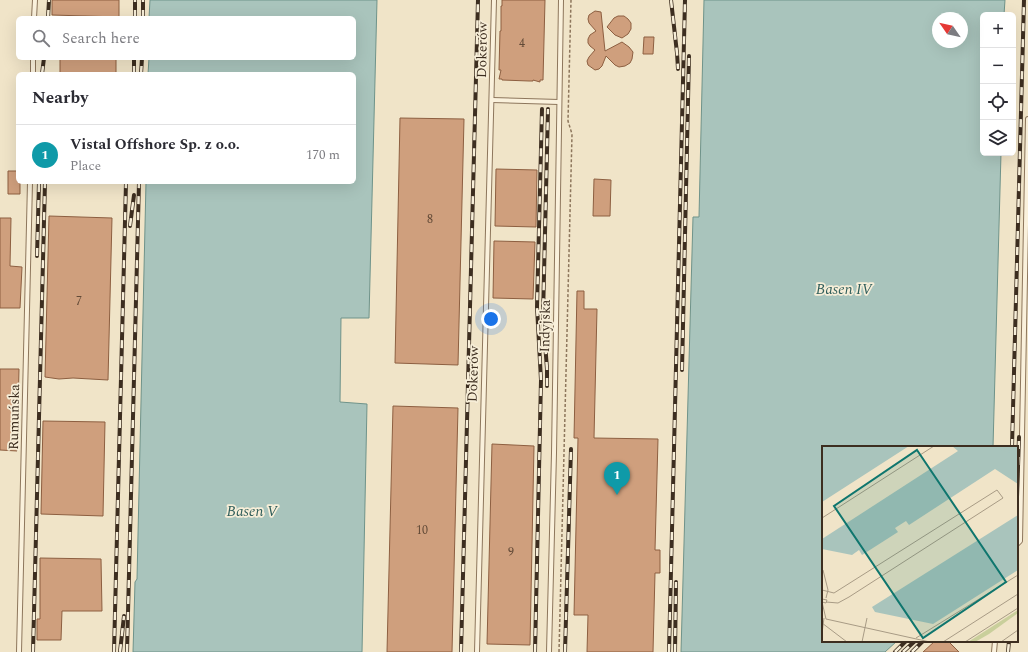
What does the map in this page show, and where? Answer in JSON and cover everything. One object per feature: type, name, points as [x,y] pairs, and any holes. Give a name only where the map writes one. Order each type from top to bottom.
[{"type":"lane","points":[[34,16],[35,0]]},
{"type":"lane","name":"Dokerów","points":[[477,652],[494,0]]},
{"type":"lane","name":"Indyjska","points":[[549,652],[554,453],[561,0]]},
{"type":"lane","points":[[33,60],[33,72]]},
{"type":"lane","points":[[492,100],[559,102]]},
{"type":"lane","points":[[1018,543],[1020,541],[1028,119]]},
{"type":"lane","name":"Rumuńska","points":[[19,652],[30,184]]},
{"type":"lane","points":[[994,652],[995,642]]},
{"type":"path","points":[[559,652],[572,134],[568,121],[571,0]]},
{"type":"water","name":"Basen V","points":[[150,0],[377,0],[369,318],[341,318],[340,402],[367,404],[362,652],[133,652],[135,582],[137,579],[146,184],[356,184],[356,72],[148,72],[149,60],[356,60],[356,16],[149,16]]},
{"type":"water","name":"Basen IV","points":[[704,0],[1005,0],[1004,12],[980,12],[980,156],[1001,156],[993,446],[822,446],[822,642],[896,642],[885,652],[681,652],[693,217],[699,217]]},
{"type":"building","points":[[52,0],[119,0],[119,16],[52,15]]},
{"type":"building","points":[[502,0],[545,0],[543,80],[540,80],[540,82],[533,80],[499,79],[501,70],[499,70]]},
{"type":"building","points":[[595,11],[601,12],[605,51],[622,42],[633,52],[630,63],[619,67],[606,56],[602,66],[599,69],[595,70],[588,65],[587,61],[595,50],[588,43],[588,39],[590,35],[596,31],[589,23],[588,19],[589,15]]},
{"type":"building","points":[[624,16],[631,23],[631,29],[628,34],[622,38],[615,35],[607,27],[614,18]]},
{"type":"building","points":[[644,37],[654,37],[653,54],[643,54]]},
{"type":"building","points":[[60,60],[116,60],[116,72],[60,72]]},
{"type":"building","points":[[400,118],[464,119],[458,365],[395,363]]},
{"type":"building","points":[[496,169],[537,170],[536,227],[495,226]]},
{"type":"building","points":[[8,171],[16,171],[16,184],[20,184],[20,194],[8,194]]},
{"type":"building","points":[[594,179],[611,180],[610,216],[593,216]]},
{"type":"building","points":[[49,216],[112,218],[108,380],[73,378],[59,379],[45,377]]},
{"type":"building","points":[[0,218],[11,218],[10,266],[22,267],[20,308],[0,308]]},
{"type":"building","points":[[494,241],[535,242],[533,299],[493,298]]},
{"type":"building","points":[[577,291],[584,291],[584,309],[597,309],[594,438],[658,439],[655,550],[660,550],[660,573],[655,573],[653,652],[587,652],[588,615],[574,615],[578,438],[574,438]]},
{"type":"building","points":[[0,369],[19,369],[17,451],[0,450]]},
{"type":"building","points":[[393,406],[458,408],[452,652],[387,652]]},
{"type":"building","points":[[43,421],[105,422],[103,516],[41,514]]},
{"type":"building","points":[[492,444],[534,446],[530,645],[487,644]]},
{"type":"building","points":[[40,558],[101,559],[102,611],[62,611],[61,640],[37,640],[37,619],[40,619]]},
{"type":"building","points":[[934,642],[949,642],[959,652],[923,652]]},
{"type":"railway","points":[[48,16],[49,0]]},
{"type":"railway","points":[[135,0],[135,16]]},
{"type":"railway","points":[[143,0],[143,16]]},
{"type":"railway","points":[[461,652],[478,0]]},
{"type":"railway","points":[[671,0],[678,69]]},
{"type":"railway","points":[[669,652],[685,0]]},
{"type":"railway","points":[[1012,446],[1024,0]]},
{"type":"railway","points":[[682,370],[689,56]]},
{"type":"railway","points":[[42,72],[44,60]]},
{"type":"railway","points":[[134,60],[134,72]]},
{"type":"railway","points":[[141,72],[142,60]]},
{"type":"railway","points":[[535,652],[541,380],[537,307],[542,109]]},
{"type":"railway","points":[[547,386],[543,316],[548,109]]},
{"type":"railway","points":[[37,256],[39,184]]},
{"type":"railway","points":[[33,652],[45,184]]},
{"type":"railway","points":[[114,652],[126,184]]},
{"type":"railway","points":[[127,652],[139,184]]},
{"type":"railway","points":[[130,226],[134,195]]},
{"type":"railway","points":[[1018,467],[1019,437]]},
{"type":"railway","points":[[565,652],[571,449]]},
{"type":"railway","points":[[675,652],[676,582]]},
{"type":"railway","points":[[120,652],[124,616]]},
{"type":"railway","points":[[895,652],[905,642]]},
{"type":"railway","points":[[903,652],[914,642]]},
{"type":"railway","points":[[912,652],[922,642]]},
{"type":"railway","points":[[1008,652],[1009,642]]},
{"type":"place","name":"Vistal Offshore Sp. z o.o.","points":[[617,495]]}]
